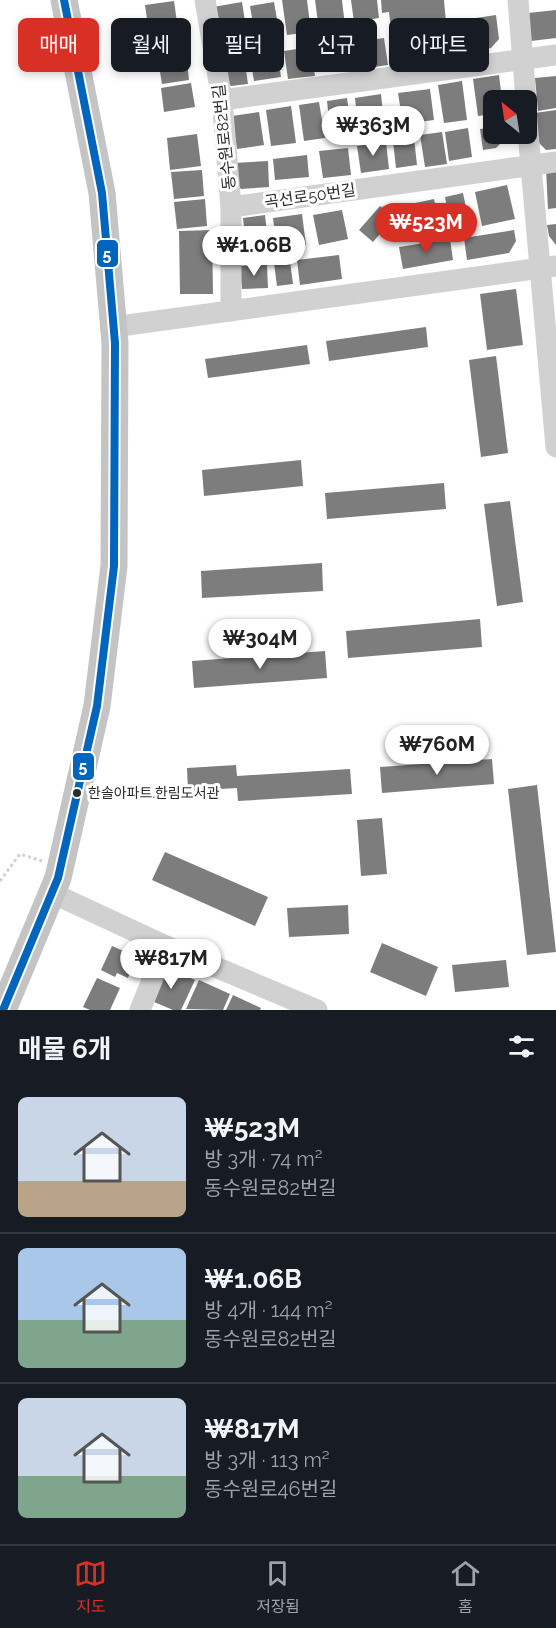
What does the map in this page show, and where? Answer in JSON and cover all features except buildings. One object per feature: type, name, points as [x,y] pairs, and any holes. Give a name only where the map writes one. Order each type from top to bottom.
[{"type":"main road","points":[[3,1010],[60,867],[97,706],[114,566],[115,343],[102,193],[64,0]]},
{"type":"street","name":"동수원로82번길","points":[[205,0],[222,100],[231,207],[231,311]]},
{"type":"street","points":[[518,0],[525,90]]},
{"type":"street","points":[[222,100],[556,55]]},
{"type":"street","points":[[529,144],[548,267],[556,447]]},
{"type":"street","name":"곡선로50번길","points":[[231,207],[556,162]]},
{"type":"street","points":[[113,327],[548,267]]},
{"type":"street","points":[[51,893],[166,946],[317,1010]]},
{"type":"street","points":[[140,1010],[166,946]]},
{"type":"path","points":[[0,881],[20,854],[60,867]]},
{"type":"transit line","name":"5","points":[[3,1010],[58,878],[97,706],[114,566],[115,343],[102,193],[64,0]]},
{"type":"place","name":"한솔아파트.한림도서관","points":[[77,793]]}]
